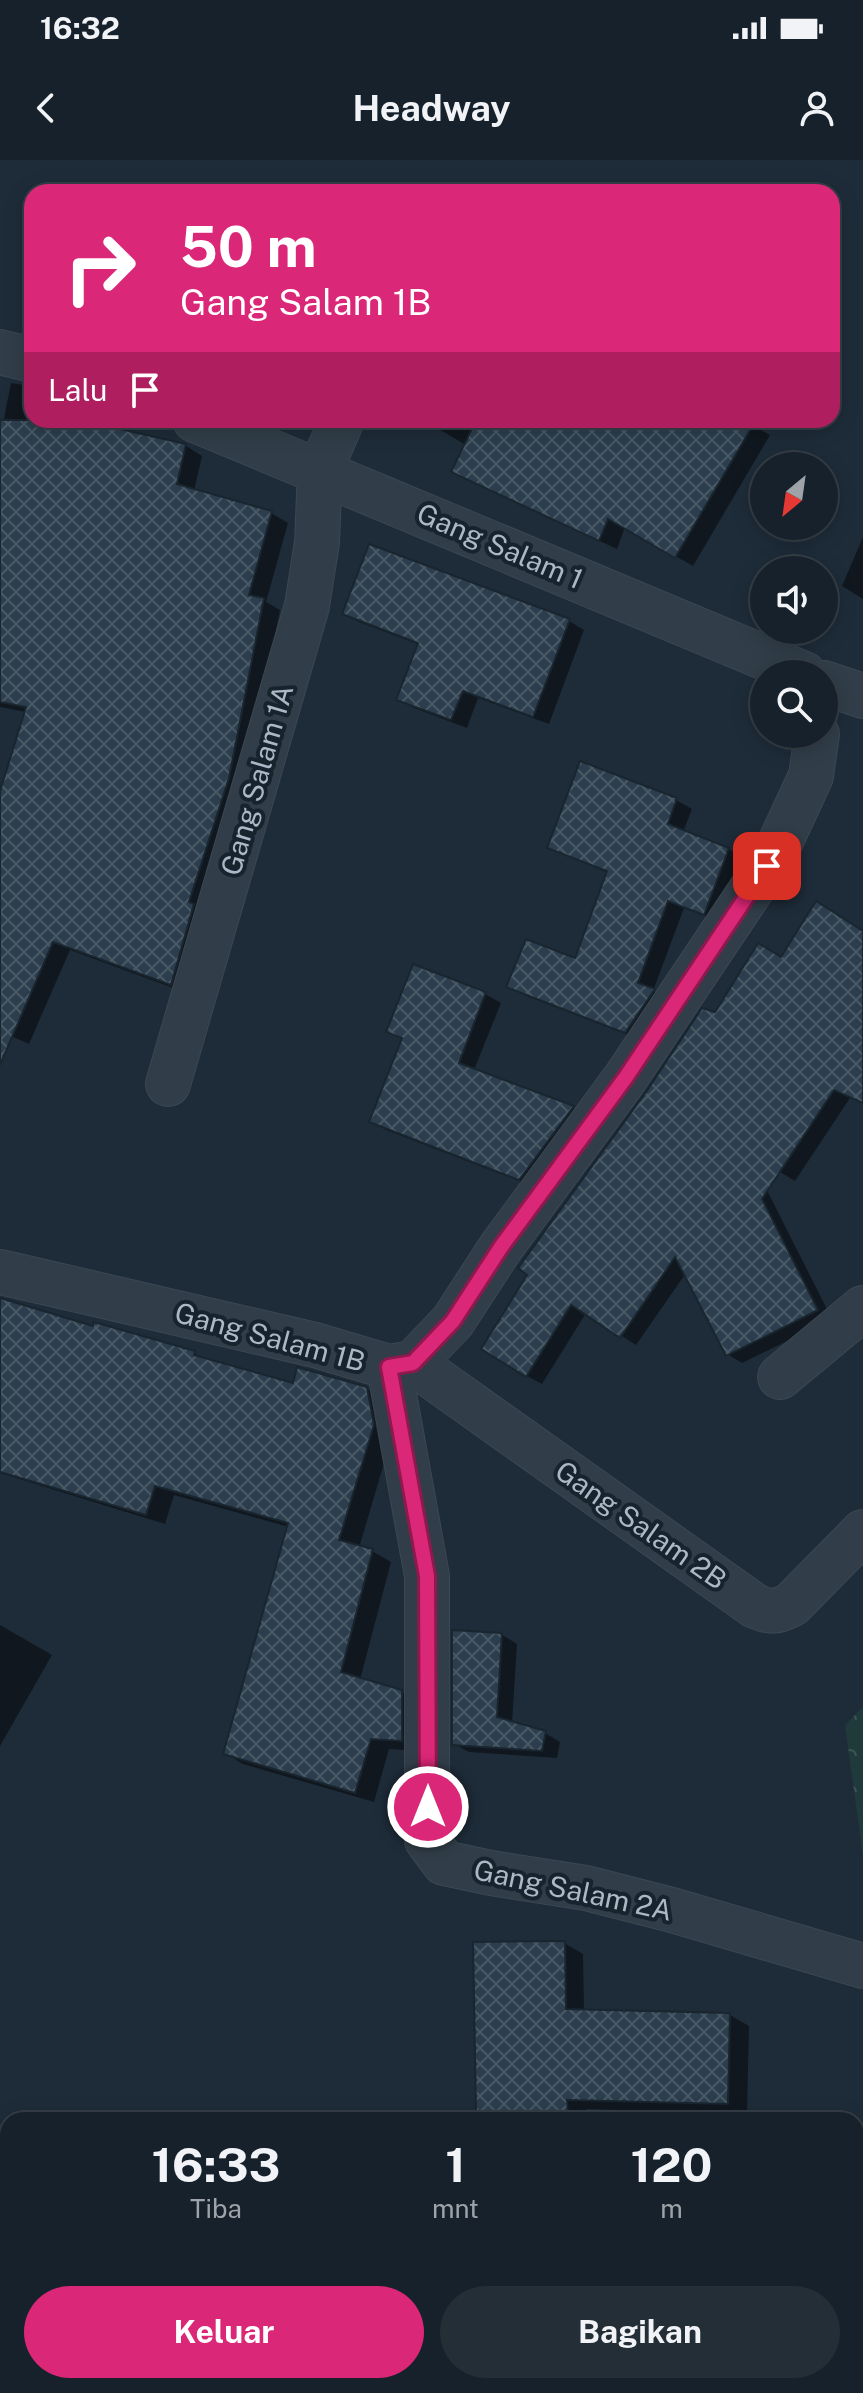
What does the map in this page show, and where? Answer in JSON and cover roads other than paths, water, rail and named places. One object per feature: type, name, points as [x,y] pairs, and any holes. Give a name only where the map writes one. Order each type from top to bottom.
[{"type":"street","points":[[0,352],[24,358]]},
{"type":"street","name":"Gang Salam 1","points":[[215,428],[767,660]]},
{"type":"street","points":[[320,471],[339,428]]},
{"type":"street","name":"Gang Salam 1A","points":[[168,1084],[307,606],[317,542],[320,471]]},
{"type":"street","points":[[401,1365],[453,1321],[501,1247],[626,1077],[767,866],[811,776],[815,748]]},
{"type":"street","name":"Gang Salam 1B","points":[[0,1272],[315,1345],[362,1361],[401,1365]]},
{"type":"street","points":[[780,1377],[863,1308]]},
{"type":"street","name":"Gang Salam 2B","points":[[401,1365],[765,1611],[779,1612],[792,1604],[863,1532]]},
{"type":"street","name":"Gang Salam 2A","points":[[401,1365],[427,1576],[427,1840],[435,1853],[444,1863],[586,1888],[863,1966]]}]
